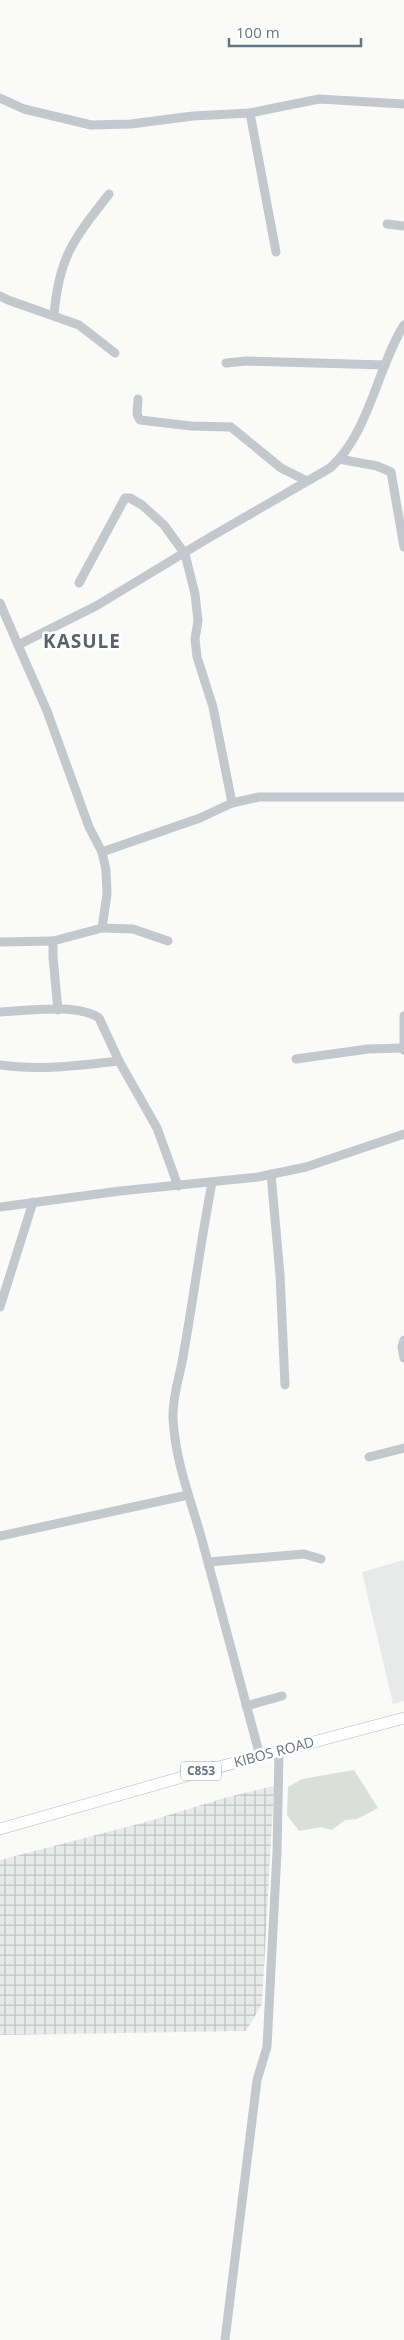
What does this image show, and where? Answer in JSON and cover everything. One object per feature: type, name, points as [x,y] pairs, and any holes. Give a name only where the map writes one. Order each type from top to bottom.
[{"type":"main road","name":"KIBOS ROAD","points":[[0,1829],[260,1756],[404,1718]]},
{"type":"street","points":[[0,98],[24,109],[91,125],[131,124],[193,116],[250,113],[319,99],[404,104]]},
{"type":"street","points":[[250,113],[276,252]]},
{"type":"street","points":[[54,315],[57,285],[64,261],[78,235],[109,194]]},
{"type":"street","points":[[387,224],[404,226]]},
{"type":"street","points":[[0,296],[79,325],[115,353]]},
{"type":"street","points":[[18,645],[96,606],[307,481],[339,459],[370,403],[395,339],[404,325]]},
{"type":"street","points":[[226,364],[246,361],[385,365]]},
{"type":"street","points":[[138,399],[137,414],[140,420],[191,426],[224,425],[231,427],[281,468],[307,481]]},
{"type":"street","points":[[339,459],[377,466],[391,472],[404,547]]},
{"type":"street","points":[[79,583],[125,498],[130,498],[142,505],[164,525],[185,554],[195,594],[198,621],[195,639],[197,657],[213,707],[232,803]]},
{"type":"street","points":[[0,603],[47,711],[89,827],[102,852],[108,894],[102,928]]},
{"type":"street","points":[[102,852],[200,818],[232,803],[259,797],[404,797]]},
{"type":"street","points":[[0,942],[53,941],[102,928],[133,930],[168,941]]},
{"type":"street","points":[[53,941],[52,957],[58,1010]]},
{"type":"street","points":[[0,1012],[58,1010],[86,1012],[99,1018],[119,1061],[157,1128],[178,1186]]},
{"type":"street","points":[[296,1059],[368,1049],[404,1048],[404,1016]]},
{"type":"street","points":[[0,1065],[49,1068],[119,1061]]},
{"type":"street","points":[[0,1207],[212,1183],[271,1174],[315,1164],[404,1134]]},
{"type":"street","points":[[271,1174],[281,1284],[286,1385]]},
{"type":"street","points":[[212,1183],[184,1353],[174,1393],[173,1418],[178,1452],[188,1495],[260,1756]]},
{"type":"street","points":[[0,1307],[33,1202]]},
{"type":"street","points":[[404,1340],[402,1346],[404,1358]]},
{"type":"street","points":[[369,1458],[404,1448]]},
{"type":"street","points":[[0,1536],[188,1495]]},
{"type":"street","points":[[208,1562],[304,1554],[321,1559]]},
{"type":"street","points":[[246,1706],[282,1696]]},
{"type":"street","points":[[225,2340],[257,2080],[267,2047],[277,1852],[279,1751]]},
{"type":"shaded area","points":[[404,1560],[404,1701],[393,1704],[362,1572]]},
{"type":"shaded area","points":[[354,1770],[378,1808],[357,1819],[345,1820],[332,1830],[321,1827],[299,1831],[287,1815],[288,1787],[302,1779]]},
{"type":"shaded area","points":[[274,1786],[262,2004],[246,2031],[0,2035],[0,1860]]},
{"type":"district","name":"KASULE","points":[[82,641]]}]
